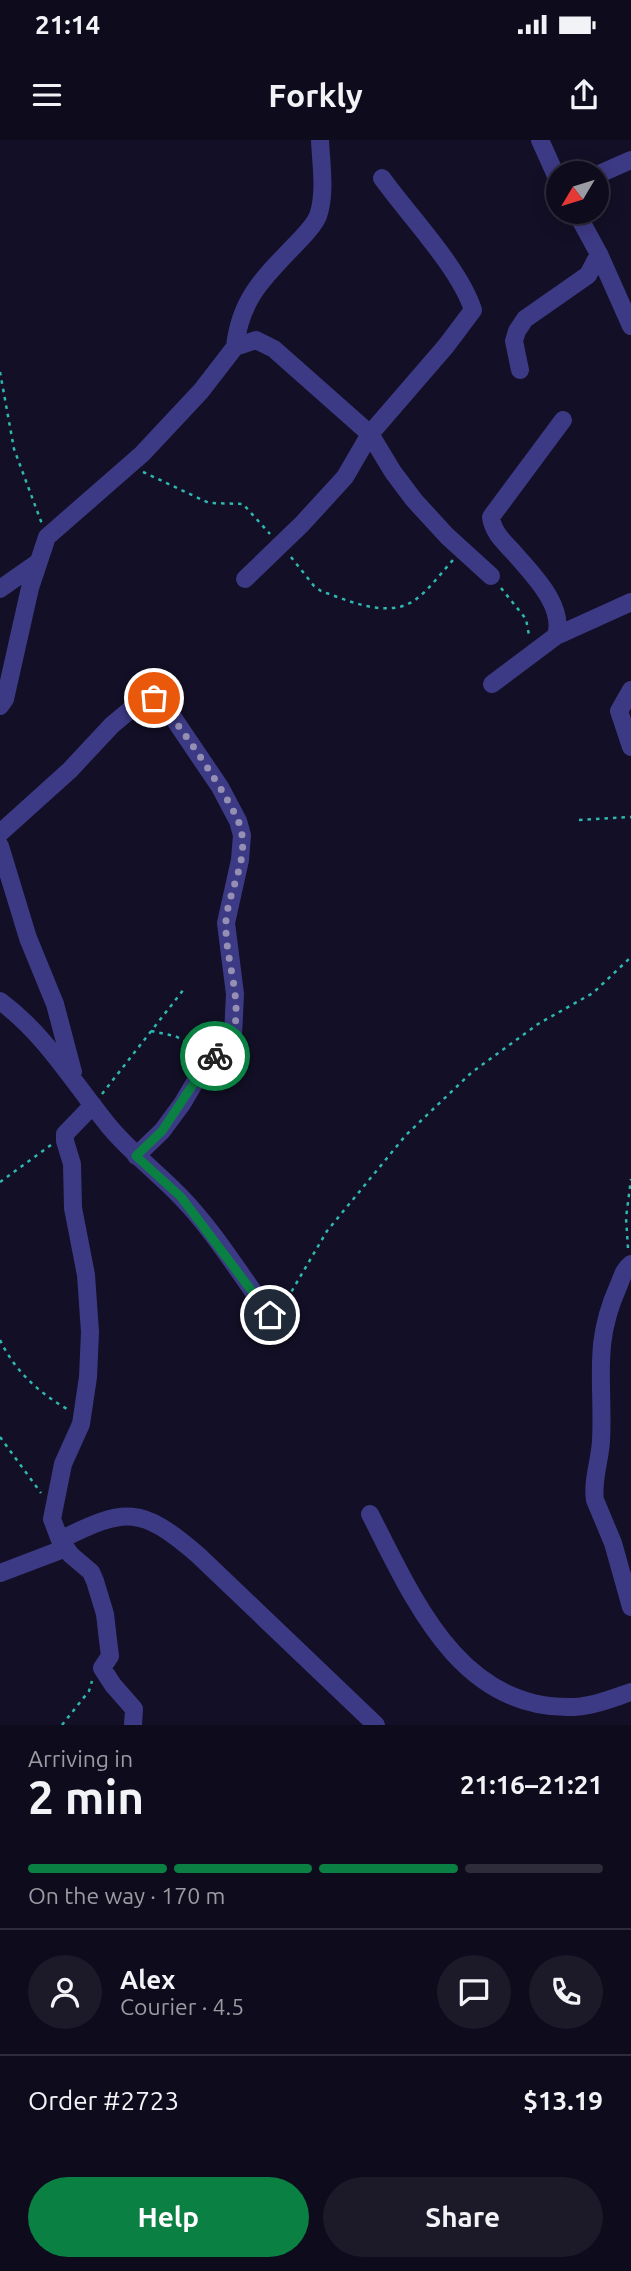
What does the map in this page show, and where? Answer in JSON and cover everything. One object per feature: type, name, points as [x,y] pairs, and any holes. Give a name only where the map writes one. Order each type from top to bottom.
[{"type":"street","points":[[0,706],[6,695],[37,563],[47,537],[125,471],[201,391],[235,347],[241,315],[252,292],[304,236],[318,216],[322,196],[320,140]]},
{"type":"street","points":[[540,140],[549,161]]},
{"type":"street","points":[[609,170],[631,160]]},
{"type":"street","points":[[245,579],[302,524],[345,477],[370,434],[473,310],[470,299],[453,272],[382,178]]},
{"type":"street","points":[[583,224],[631,326]]},
{"type":"street","points":[[520,370],[514,341],[525,319],[587,275],[599,254]]},
{"type":"street","points":[[235,347],[256,340],[274,349],[370,434],[414,500],[491,576]]},
{"type":"street","points":[[556,636],[559,627],[548,596],[499,537],[491,517],[563,420]]},
{"type":"street","points":[[0,589],[37,563]]},
{"type":"street","points":[[492,684],[556,636],[631,602]]},
{"type":"street","points":[[631,691],[619,711],[631,747]]},
{"type":"street","points":[[0,833],[70,770],[113,725],[142,700],[150,697],[160,702],[172,716],[220,788],[241,829],[238,877],[226,923],[235,994],[235,1026],[229,1044],[216,1054],[198,1077],[162,1131],[136,1156]]},
{"type":"street","points":[[0,846],[29,938],[55,1004],[75,1082]]},
{"type":"street","points":[[0,1001],[26,1022],[49,1047],[136,1156],[186,1203],[270,1315]]},
{"type":"street","points":[[93,1105],[65,1134],[72,1164],[73,1208],[88,1301],[88,1377],[82,1418],[63,1464],[53,1526],[63,1544],[82,1562],[95,1581],[105,1615],[110,1656],[102,1668],[134,1709],[134,1725]]},
{"type":"street","points":[[628,1266],[609,1307],[601,1341],[599,1357],[602,1423],[594,1495],[615,1550],[631,1607]]},
{"type":"street","points":[[0,1573],[63,1544],[99,1521],[129,1514],[168,1529],[218,1573],[376,1725]]},
{"type":"street","points":[[370,1514],[427,1622],[467,1668],[492,1688],[538,1704],[573,1707],[591,1705],[631,1692]]},
{"type":"path","points":[[0,372],[14,449],[47,537]]},
{"type":"path","points":[[125,471],[135,470],[154,475],[209,503],[243,504],[304,571],[314,586],[321,591],[386,609],[403,607],[417,599],[463,550]]},
{"type":"path","points":[[491,576],[526,620],[533,652]]},
{"type":"path","points":[[579,820],[631,817]]},
{"type":"path","points":[[270,1315],[279,1312],[304,1274],[327,1231],[407,1135],[481,1066],[538,1024],[593,993],[631,957]]},
{"type":"path","points":[[93,1105],[184,989]]},
{"type":"path","points":[[150,1031],[175,1036],[194,1048],[216,1054]]},
{"type":"path","points":[[0,1182],[65,1134]]},
{"type":"path","points":[[628,1266],[626,1218],[631,1179]]},
{"type":"path","points":[[0,1340],[14,1364],[31,1383],[82,1418]]},
{"type":"path","points":[[0,1437],[49,1503],[53,1514]]},
{"type":"path","points":[[62,1725],[89,1691],[91,1682],[102,1668]]},
{"type":"way so far","points":[[154,698],[172,716],[220,788],[241,829],[238,877],[226,923],[236,1005],[235,1026],[229,1044],[215,1056]]},
{"type":"route","points":[[215,1056],[162,1131],[136,1156],[181,1197],[270,1315]]}]
